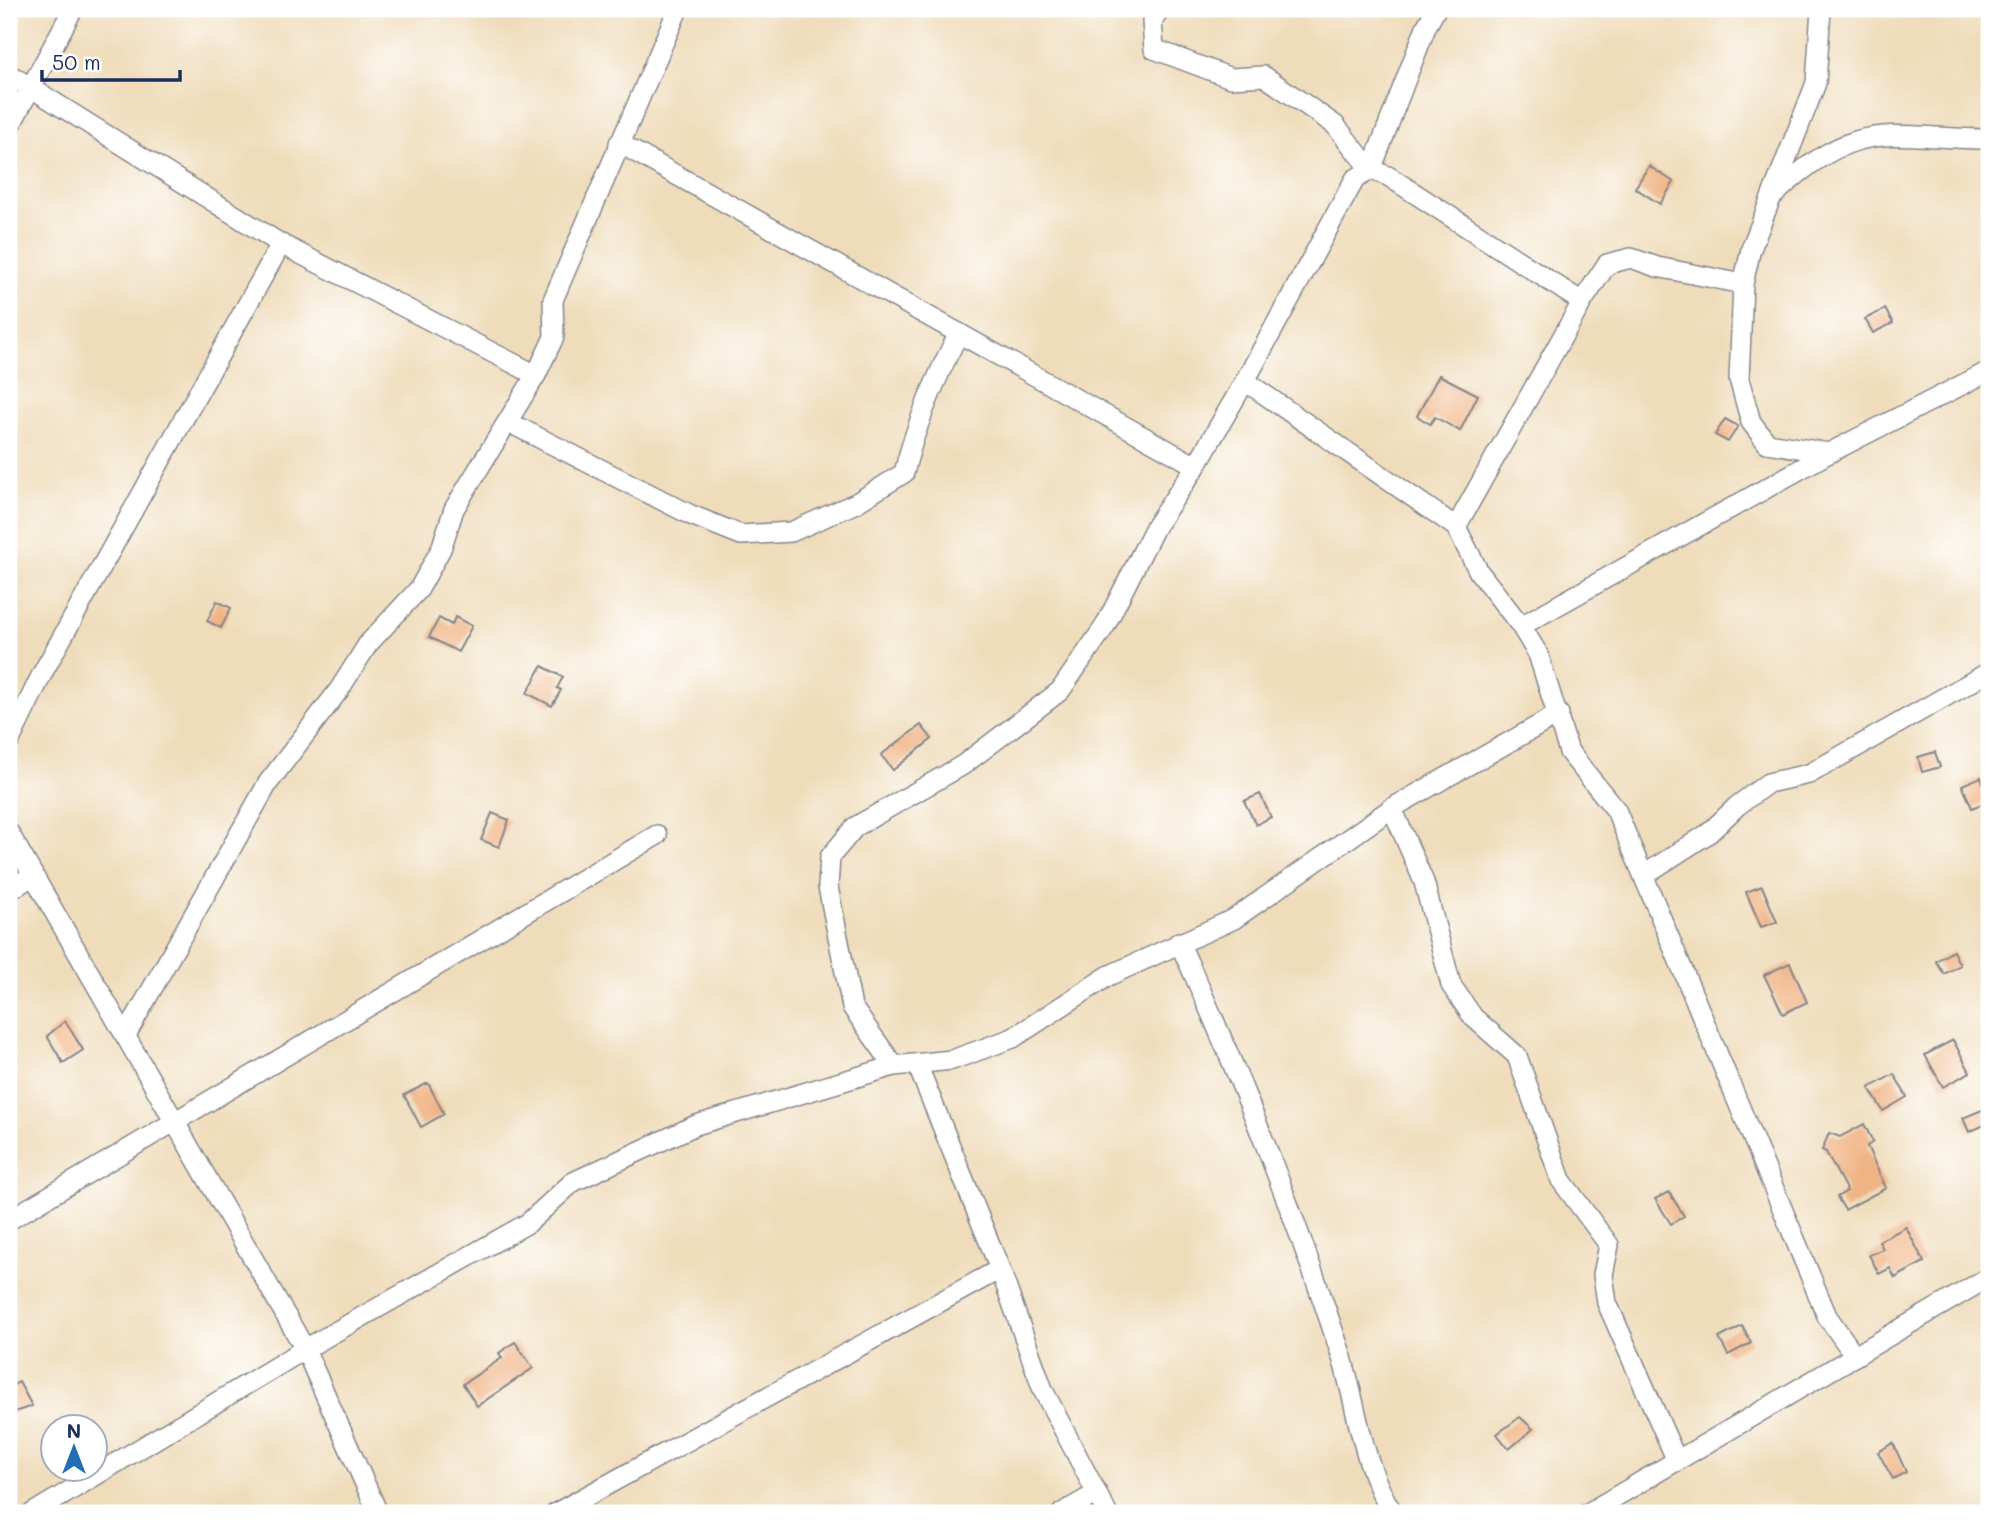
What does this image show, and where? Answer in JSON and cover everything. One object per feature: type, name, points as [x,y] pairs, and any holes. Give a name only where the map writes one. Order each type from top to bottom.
[{"type":"street","points":[[9,128],[73,9]]},
{"type":"street","points":[[126,1035],[268,783],[339,690],[368,644],[419,589],[441,549],[454,509],[536,376],[554,337],[553,300],[678,9]]},
{"type":"street","points":[[1161,9],[1152,21],[1154,48],[1231,78],[1264,76],[1335,125],[1371,170],[1388,176],[1582,302]]},
{"type":"street","points":[[894,1066],[852,1007],[828,887],[830,857],[855,827],[963,765],[1060,691],[1105,626],[1155,527],[1196,466],[1245,381],[1355,178],[1371,170],[1426,27],[1436,9]]},
{"type":"street","points":[[1821,9],[1816,83],[1809,109],[1770,198],[1751,249],[1743,284],[1739,379],[1751,422],[1768,443],[1829,453]]},
{"type":"street","points":[[9,74],[281,244],[536,376]]},
{"type":"street","points":[[1770,198],[1814,161],[1857,138],[1883,134],[1989,139]]},
{"type":"street","points":[[619,143],[1196,466]]},
{"type":"street","points":[[9,742],[43,672],[281,244]]},
{"type":"street","points":[[1456,527],[1582,302],[1608,264],[1631,258],[1657,267],[1743,284]]},
{"type":"street","points":[[508,422],[691,515],[741,535],[791,532],[856,503],[904,473],[914,431],[934,380],[959,333]]},
{"type":"street","points":[[1521,626],[1829,453],[1989,371]]},
{"type":"street","points":[[1245,381],[1456,527],[1479,572],[1521,626],[1548,677],[1569,752],[1616,810],[1827,1316],[1855,1356]]},
{"type":"street","points":[[1644,875],[1709,833],[1737,806],[1768,783],[1809,774],[1989,672]]},
{"type":"street","points":[[33,1513],[305,1349],[528,1223],[573,1182],[696,1125],[894,1066],[952,1060],[1013,1038],[1108,976],[1234,919],[1392,808],[1559,714]]},
{"type":"street","points":[[1392,808],[1424,882],[1451,985],[1473,1017],[1517,1056],[1560,1180],[1609,1244],[1603,1275],[1606,1303],[1678,1461]]},
{"type":"street","points":[[9,833],[305,1349],[378,1513]]},
{"type":"street","points":[[9,1220],[657,835]]},
{"type":"street","points":[[9,891],[33,876]]},
{"type":"street","points":[[1179,942],[1232,1057],[1274,1167],[1339,1349],[1378,1492],[1393,1513]]},
{"type":"street","points":[[917,1064],[1000,1269],[1043,1391],[1107,1513]]},
{"type":"street","points":[[556,1513],[1000,1269]]},
{"type":"street","points":[[1588,1513],[1989,1277]]},
{"type":"street","points":[[1062,1513],[1097,1493]]},
{"type":"building","points":[[1649,166],[1674,182],[1660,204],[1635,188]]},
{"type":"building","points":[[1885,309],[1893,323],[1873,333],[1865,319]]},
{"type":"building","points":[[1439,375],[1478,395],[1460,431],[1435,417],[1430,424],[1417,416]]},
{"type":"building","points":[[1725,419],[1738,426],[1728,442],[1715,435]]},
{"type":"building","points":[[217,601],[231,608],[221,628],[207,621]]},
{"type":"building","points":[[455,617],[472,626],[458,652],[429,637],[439,618],[452,625]]},
{"type":"building","points":[[542,666],[563,677],[557,688],[561,690],[552,706],[527,693]]},
{"type":"building","points":[[921,725],[932,739],[893,770],[881,755]]},
{"type":"building","points":[[1935,752],[1940,767],[1922,772],[1918,757]]},
{"type":"building","points":[[1981,777],[1989,801],[1972,808],[1962,785]]},
{"type":"building","points":[[1260,794],[1271,817],[1256,825],[1244,801]]},
{"type":"building","points":[[492,813],[509,820],[499,847],[481,840]]},
{"type":"building","points":[[1762,886],[1777,922],[1761,927],[1746,892]]},
{"type":"building","points":[[1953,951],[1960,965],[1944,974],[1936,961]]},
{"type":"building","points":[[1790,963],[1807,1002],[1783,1014],[1764,975]]},
{"type":"building","points":[[65,1021],[83,1050],[63,1063],[47,1036]]},
{"type":"building","points":[[1953,1040],[1970,1072],[1943,1087],[1925,1055]]},
{"type":"building","points":[[1894,1074],[1907,1097],[1883,1111],[1869,1088]]},
{"type":"building","points":[[428,1083],[444,1114],[421,1127],[404,1095]]},
{"type":"building","points":[[1989,1107],[1989,1123],[1969,1132],[1963,1118]]},
{"type":"building","points":[[1864,1124],[1873,1142],[1867,1146],[1886,1188],[1845,1210],[1837,1197],[1847,1191],[1826,1152],[1822,1150],[1829,1133],[1840,1137]]},
{"type":"building","points":[[1669,1192],[1684,1216],[1671,1224],[1655,1199]]},
{"type":"building","points":[[1906,1227],[1924,1262],[1895,1278],[1890,1268],[1879,1274],[1869,1255],[1883,1249],[1879,1241]]},
{"type":"building","points":[[1742,1326],[1751,1343],[1728,1355],[1719,1338]]},
{"type":"building","points":[[515,1342],[533,1368],[477,1406],[463,1384],[502,1358],[499,1353]]},
{"type":"building","points":[[19,1382],[32,1406],[9,1414],[9,1387]]},
{"type":"building","points":[[1520,1417],[1533,1429],[1509,1449],[1497,1434]]},
{"type":"building","points":[[1893,1443],[1906,1472],[1893,1479],[1878,1452]]}]
